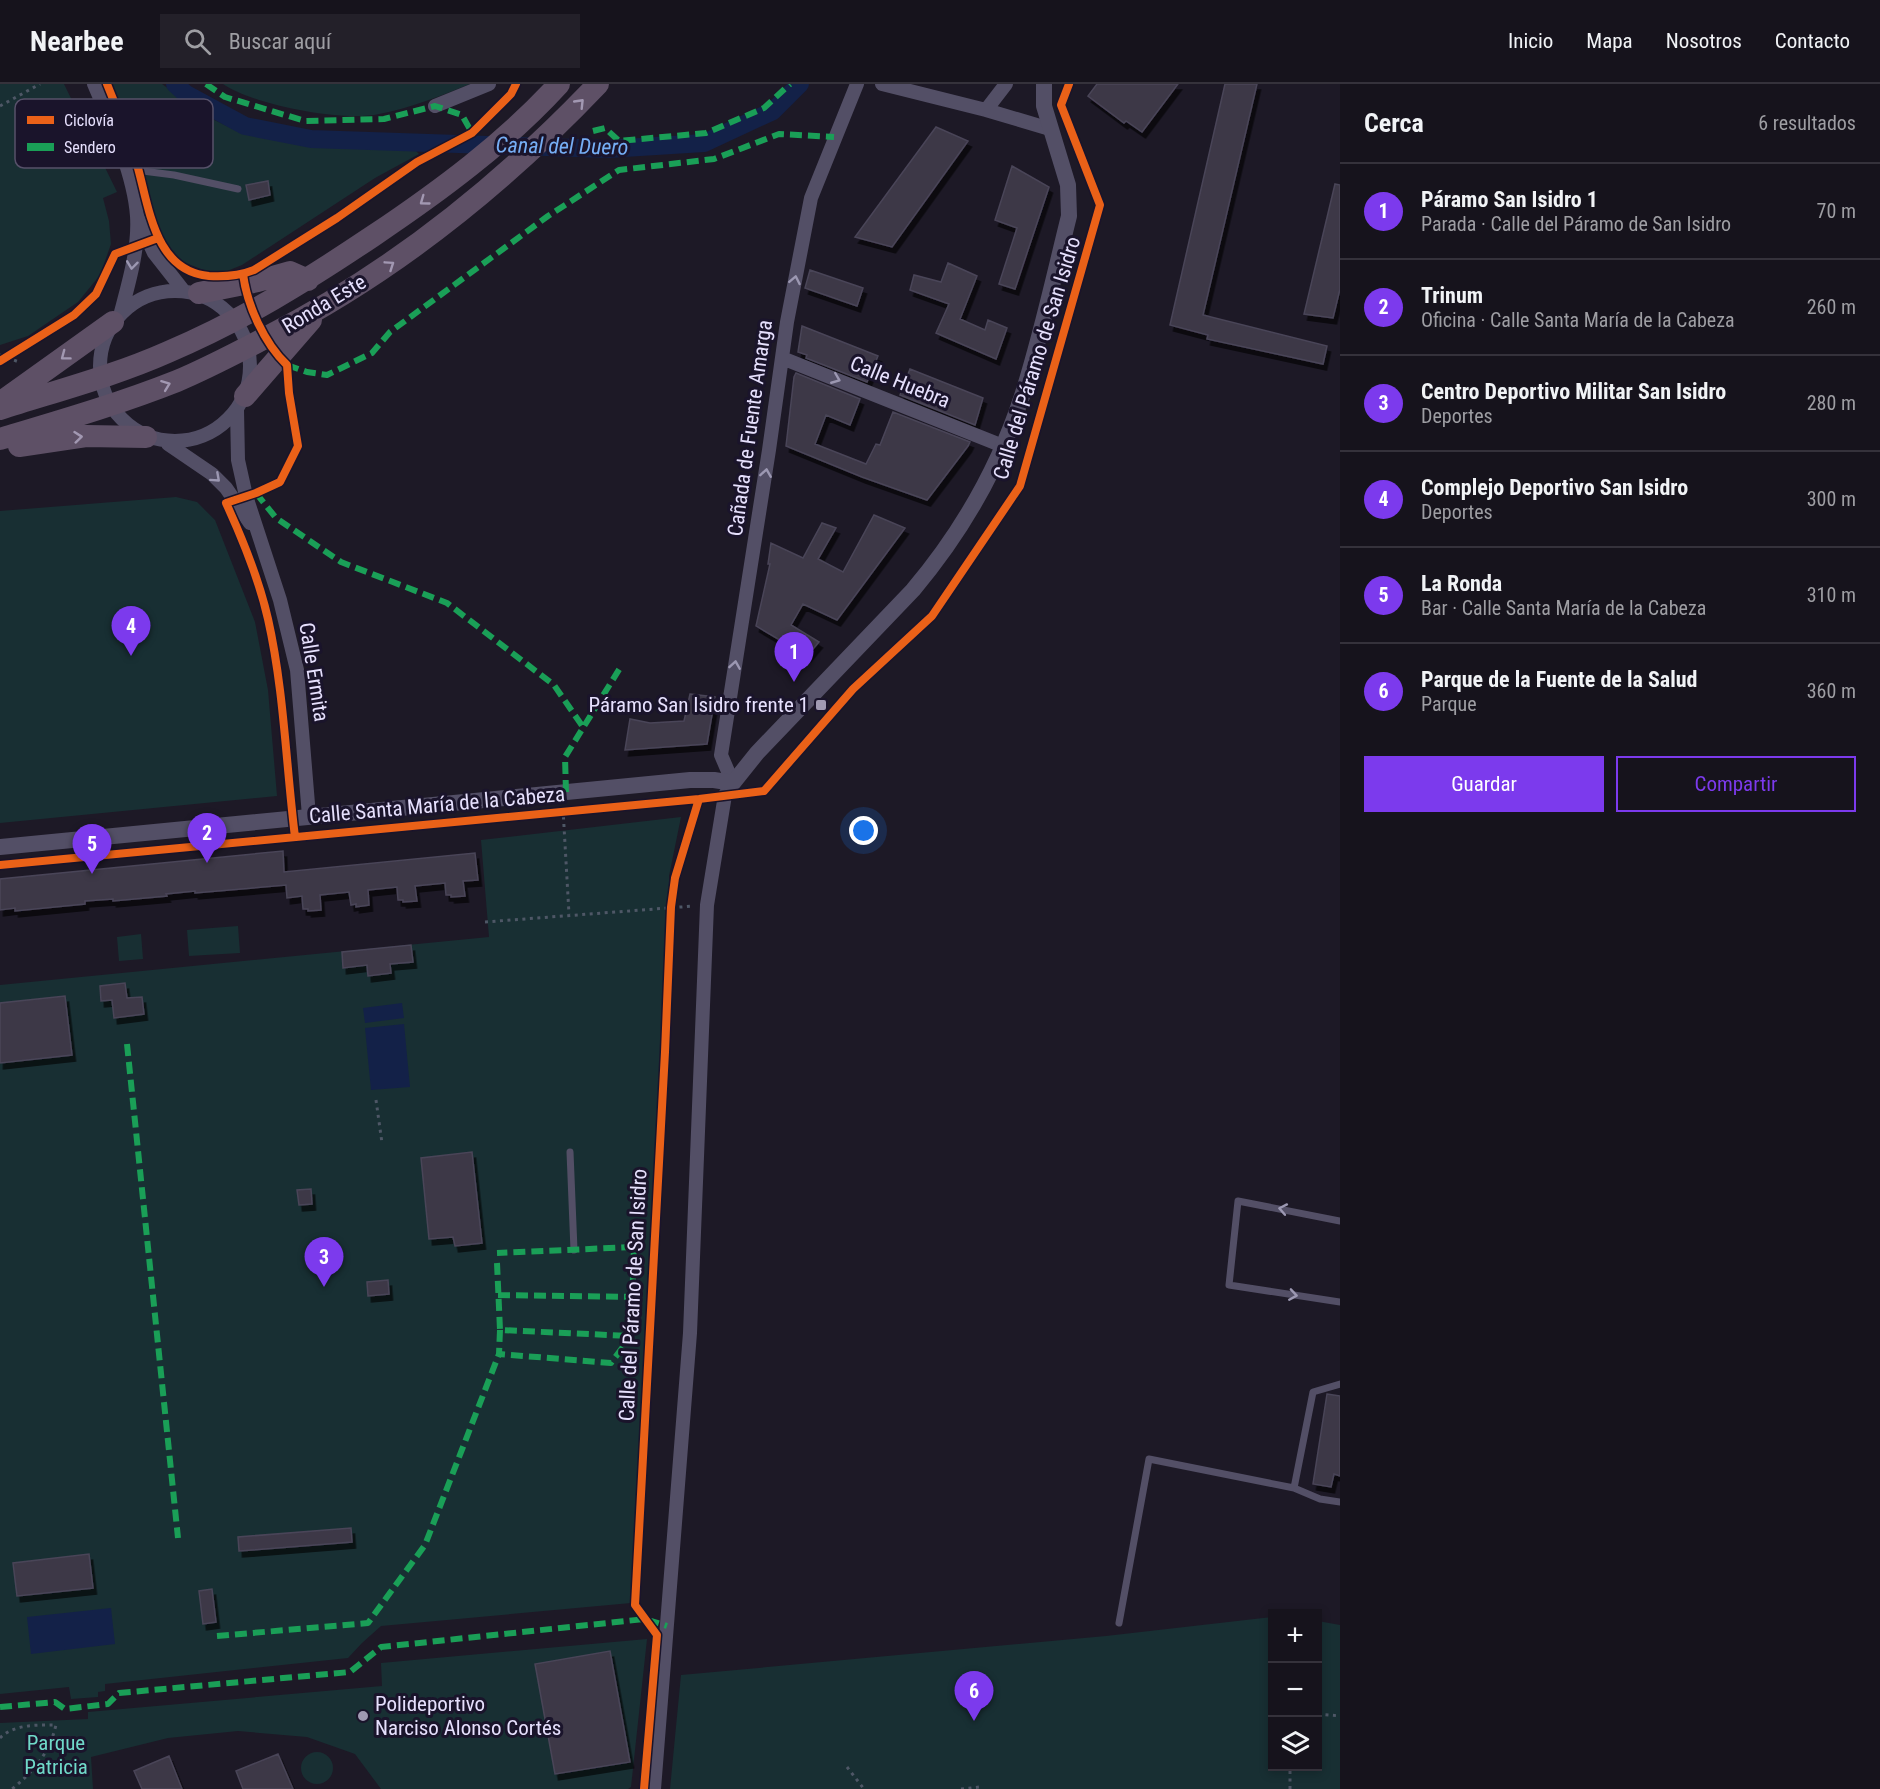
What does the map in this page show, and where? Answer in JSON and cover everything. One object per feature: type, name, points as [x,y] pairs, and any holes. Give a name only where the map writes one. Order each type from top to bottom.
[{"type":"highway","name":"Ronda Este","points":[[0,409],[101,377],[167,352],[236,320],[308,280],[402,217],[471,166],[540,105],[560,84]]},
{"type":"highway","name":"Ronda Este","points":[[0,440],[112,406],[180,380],[322,308],[394,262],[466,208],[562,122],[598,84]]},
{"type":"highway","points":[[191,292],[258,281],[290,272],[308,280]]},
{"type":"highway","points":[[241,403],[322,308]]},
{"type":"highway","points":[[0,402],[117,317]]},
{"type":"highway","points":[[0,440],[18,446],[86,436],[146,437]]},
{"type":"street","points":[[94,84],[100,99]]},
{"type":"street","points":[[435,106],[489,84]]},
{"type":"street","name":"Cañada de Fuente Amarga","points":[[733,783],[721,754],[787,322],[812,198],[856,84]]},
{"type":"street","points":[[882,84],[1050,129]]},
{"type":"street","points":[[986,110],[1006,84]]},
{"type":"street","name":"Calle del Páramo de San Isidro","points":[[654,1789],[690,1333],[707,905],[725,795],[757,753],[936,563],[969,513],[1003,446],[1022,397],[1069,216],[1068,185],[1044,106],[1044,84]]},
{"type":"street","points":[[127,169],[137,216],[154,253],[191,292],[218,304],[236,320],[249,347]]},
{"type":"street","points":[[137,216],[132,272],[117,317],[105,340],[100,364],[105,392],[112,406],[128,424],[146,437],[168,444],[192,442],[210,434],[223,425],[241,403]]},
{"type":"street","points":[[117,317],[140,300],[162,292],[191,292]]},
{"type":"street","name":"Calle Ermita","points":[[249,347],[251,372],[241,403],[238,460],[246,496],[280,600],[297,670],[309,816]]},
{"type":"street","name":"Calle Huebra","points":[[782,358],[1003,446]]},
{"type":"street","name":"Calle Ermita","points":[[168,444],[212,474],[226,488],[260,539]]},
{"type":"street","name":"Calle Santa María de la Cabeza","points":[[0,847],[690,780],[733,783]]},
{"type":"lane","points":[[127,169],[141,169],[238,189]]},
{"type":"lane","points":[[570,1152],[574,1250]]},
{"type":"lane","points":[[1340,1221],[1238,1201],[1229,1285],[1340,1302]]},
{"type":"lane","points":[[1293,1488],[1313,1392],[1340,1384]]},
{"type":"lane","points":[[1119,1623],[1149,1459],[1293,1488],[1320,1499],[1340,1502]]},
{"type":"path","points":[[0,106],[40,84]]},
{"type":"path","points":[[2,357],[16,351]]},
{"type":"path","points":[[2,357],[19,362]]},
{"type":"path","points":[[562,792],[569,914]]},
{"type":"path","points":[[671,918],[672,898]]},
{"type":"path","points":[[485,922],[707,905]]},
{"type":"path","points":[[376,1100],[382,1143]]},
{"type":"path","points":[[1322,1714],[1340,1716]]},
{"type":"path","points":[[0,1738],[4,1734],[27,1726],[56,1725],[52,1742],[43,1758],[29,1775],[12,1789]]},
{"type":"path","points":[[847,1767],[864,1789]]},
{"type":"path","points":[[1290,1771],[1290,1789]]},
{"type":"path","points":[[961,1789],[980,1787],[981,1789]]},
{"type":"green space","points":[[0,84],[64,84],[71,99],[15,99],[15,168],[105,168],[117,192],[103,198],[109,221],[111,244],[100,275],[78,302],[28,336],[0,345]]},
{"type":"green space","points":[[110,84],[162,84],[182,99],[115,99]]},
{"type":"green space","points":[[223,84],[470,84],[403,108],[379,114],[343,116],[276,105],[237,92]]},
{"type":"green space","points":[[213,119],[233,129],[262,138],[302,144],[396,145],[415,150],[419,154],[375,178],[242,265],[227,271],[211,273],[178,260],[170,252],[156,220],[141,169],[213,168]]},
{"type":"green space","points":[[176,497],[197,502],[215,520],[255,622],[268,690],[277,796],[0,823],[0,511]]},
{"type":"green space","points":[[681,817],[669,876],[669,923],[631,1603],[381,1626],[348,1658],[105,1684],[105,1691],[98,1692],[98,1697],[71,1699],[69,1687],[0,1694],[0,985],[489,937],[481,840]]},
{"type":"green space","points":[[238,926],[240,953],[189,956],[187,930]]},
{"type":"green space","points":[[141,934],[143,959],[119,961],[117,937]]},
{"type":"green space","points":[[1268,1617],[1268,1771],[1322,1771],[1322,1622],[1340,1625],[1340,1789],[670,1789],[681,1675],[1106,1636]]},
{"type":"green space","name":"Polideportivo Narciso Alonso Cortés","points":[[647,1639],[631,1787],[628,1789],[381,1789],[355,1754],[307,1737],[238,1731],[168,1738],[91,1757],[93,1789],[0,1789],[0,1723],[88,1719],[88,1712],[382,1686],[381,1663]]},
{"type":"green space","points":[[317,1752],[329,1756],[333,1768],[329,1780],[317,1784],[305,1780],[301,1768],[305,1756]]},
{"type":"water","points":[[402,1003],[404,1018],[365,1023],[363,1008]]},
{"type":"water","points":[[404,1024],[410,1087],[371,1090],[365,1028]]},
{"type":"water","points":[[111,1608],[115,1644],[31,1654],[27,1617]]},
{"type":"building","points":[[1097,84],[1178,84],[1142,132],[1126,121],[1124,123],[1088,96]]},
{"type":"building","points":[[1225,84],[1257,84],[1203,315],[1327,346],[1323,364],[1207,339],[1208,335],[1170,325]]},
{"type":"building","points":[[936,127],[968,141],[892,247],[855,237]]},
{"type":"building","points":[[1012,166],[1049,187],[1015,289],[999,284],[1017,228],[995,220]]},
{"type":"building","points":[[268,181],[270,195],[249,200],[246,185]]},
{"type":"building","points":[[1335,184],[1340,185],[1340,289],[1333,318],[1304,314]]},
{"type":"building","points":[[948,263],[977,276],[960,319],[985,330],[988,320],[1007,328],[996,359],[936,333],[949,304],[910,290],[914,275],[941,282]]},
{"type":"building","points":[[810,270],[863,288],[857,306],[805,288]]},
{"type":"building","points":[[802,326],[878,356],[867,382],[806,358],[807,355],[798,352]]},
{"type":"building","points":[[910,369],[983,398],[975,425],[900,395]]},
{"type":"building","points":[[796,373],[860,399],[850,425],[826,415],[815,444],[866,464],[876,444],[880,445],[893,412],[970,442],[927,500],[862,477],[786,446]]},
{"type":"building","points":[[874,515],[905,528],[837,620],[803,604],[791,625],[819,642],[807,656],[756,626],[770,564],[768,564],[771,543],[803,558],[822,523],[836,528],[818,559],[843,572]]},
{"type":"building","points":[[690,694],[715,697],[707,744],[625,750],[630,719],[650,723],[684,721]]},
{"type":"building","points":[[283,851],[284,872],[475,853],[478,880],[463,881],[465,896],[446,895],[445,883],[415,886],[417,901],[398,900],[397,887],[368,890],[369,905],[356,907],[356,904],[351,905],[349,892],[320,895],[321,910],[308,911],[308,909],[303,909],[302,896],[287,898],[286,885],[195,893],[195,891],[113,901],[113,899],[85,901],[85,904],[15,911],[15,908],[0,910],[0,879]]},
{"type":"building","points":[[411,945],[413,962],[390,964],[391,973],[368,976],[367,965],[343,968],[342,952]]},
{"type":"building","points":[[125,983],[127,998],[142,997],[144,1014],[114,1018],[112,1000],[101,1001],[100,986]]},
{"type":"building","points":[[65,996],[72,1055],[0,1063],[0,1003]]},
{"type":"building","points":[[472,1152],[482,1243],[455,1246],[453,1237],[429,1239],[421,1158]]},
{"type":"building","points":[[311,1189],[312,1204],[299,1205],[297,1190]]},
{"type":"building","points":[[388,1280],[389,1294],[368,1296],[367,1282]]},
{"type":"building","points":[[1327,1394],[1340,1396],[1340,1476],[1334,1474],[1331,1487],[1313,1484]]},
{"type":"building","points":[[351,1528],[352,1542],[239,1551],[238,1537]]},
{"type":"building","points":[[89,1554],[93,1588],[17,1596],[13,1563]]},
{"type":"building","points":[[212,1589],[216,1622],[203,1624],[199,1591]]},
{"type":"building","name":"Polideportivo Narciso Alonso Cortés","points":[[610,1651],[630,1762],[555,1774],[535,1664]]},
{"type":"building","points":[[278,1754],[293,1789],[243,1789],[236,1771]]},
{"type":"building","points":[[169,1756],[182,1789],[142,1789],[134,1771]]},
{"type":"waterway","name":"Canal del Duero","points":[[175,84],[195,99]]},
{"type":"waterway","name":"Canal del Duero","points":[[213,109],[245,126],[311,139],[608,149],[704,143],[773,111],[800,84]]},
{"type":"marked path","points":[[206,84],[225,97],[305,121],[384,119],[435,106],[462,115],[472,133]]},
{"type":"marked path","points":[[593,131],[605,128],[619,141],[706,133],[764,108],[790,84]]},
{"type":"marked path","points":[[287,365],[307,372],[327,375],[372,353],[390,332],[548,216],[619,170],[714,159],[779,134],[834,137]]},
{"type":"marked path","points":[[256,493],[276,518],[341,562],[447,603],[554,685],[583,727]]},
{"type":"marked path","points":[[566,792],[565,757],[620,668]]},
{"type":"marked path","points":[[127,1044],[178,1538]]},
{"type":"marked path","points":[[497,1253],[634,1247],[631,1336],[500,1330],[497,1263]]},
{"type":"marked path","points":[[498,1295],[634,1297]]},
{"type":"marked path","points":[[500,1330],[499,1354],[611,1363],[631,1336]]},
{"type":"marked path","points":[[217,1636],[368,1623],[425,1545],[499,1354]]},
{"type":"marked path","points":[[0,1707],[55,1702],[65,1709],[108,1704],[119,1693],[350,1672],[381,1647],[645,1619],[667,1626]]},
{"type":"cycle path","points":[[107,84],[113,99]]},
{"type":"cycle path","points":[[138,168],[156,233],[176,262],[190,271],[209,276],[237,275],[254,270],[337,218],[417,162],[472,133],[511,94],[516,84]]},
{"type":"cycle path","points":[[0,865],[764,791],[853,689],[932,616],[1020,486],[1100,205],[1061,105],[1069,84]]},
{"type":"cycle path","points":[[0,361],[74,315],[96,294],[115,254],[158,238]]},
{"type":"cycle path","points":[[243,274],[248,298],[258,323],[271,346],[287,365],[298,446],[280,482],[226,503],[250,560],[268,619],[281,700],[295,837]]},
{"type":"cycle path","points":[[644,1789],[657,1635],[635,1605],[671,907],[675,878],[699,799]]},
{"type":"place","name":"Complejo Deportivo San Isidro","points":[[131,656]]},
{"type":"place","name":"Páramo San Isidro 1","points":[[794,682]]},
{"type":"place","name":"Páramo San Isidro frente 1","points":[[821,705]]},
{"type":"place","name":"Trinum","points":[[207,863]]},
{"type":"place","name":"La Ronda","points":[[92,874]]},
{"type":"place","name":"Centro Deportivo Militar San Isidro","points":[[324,1287]]},
{"type":"place","name":"Polideportivo Narciso Alonso Cortés","points":[[363,1716]]},
{"type":"place","name":"Parque de la Fuente de la Salud","points":[[974,1721]]},
{"type":"park label","name":"Parque Patricia","points":[[56,1755]]}]
